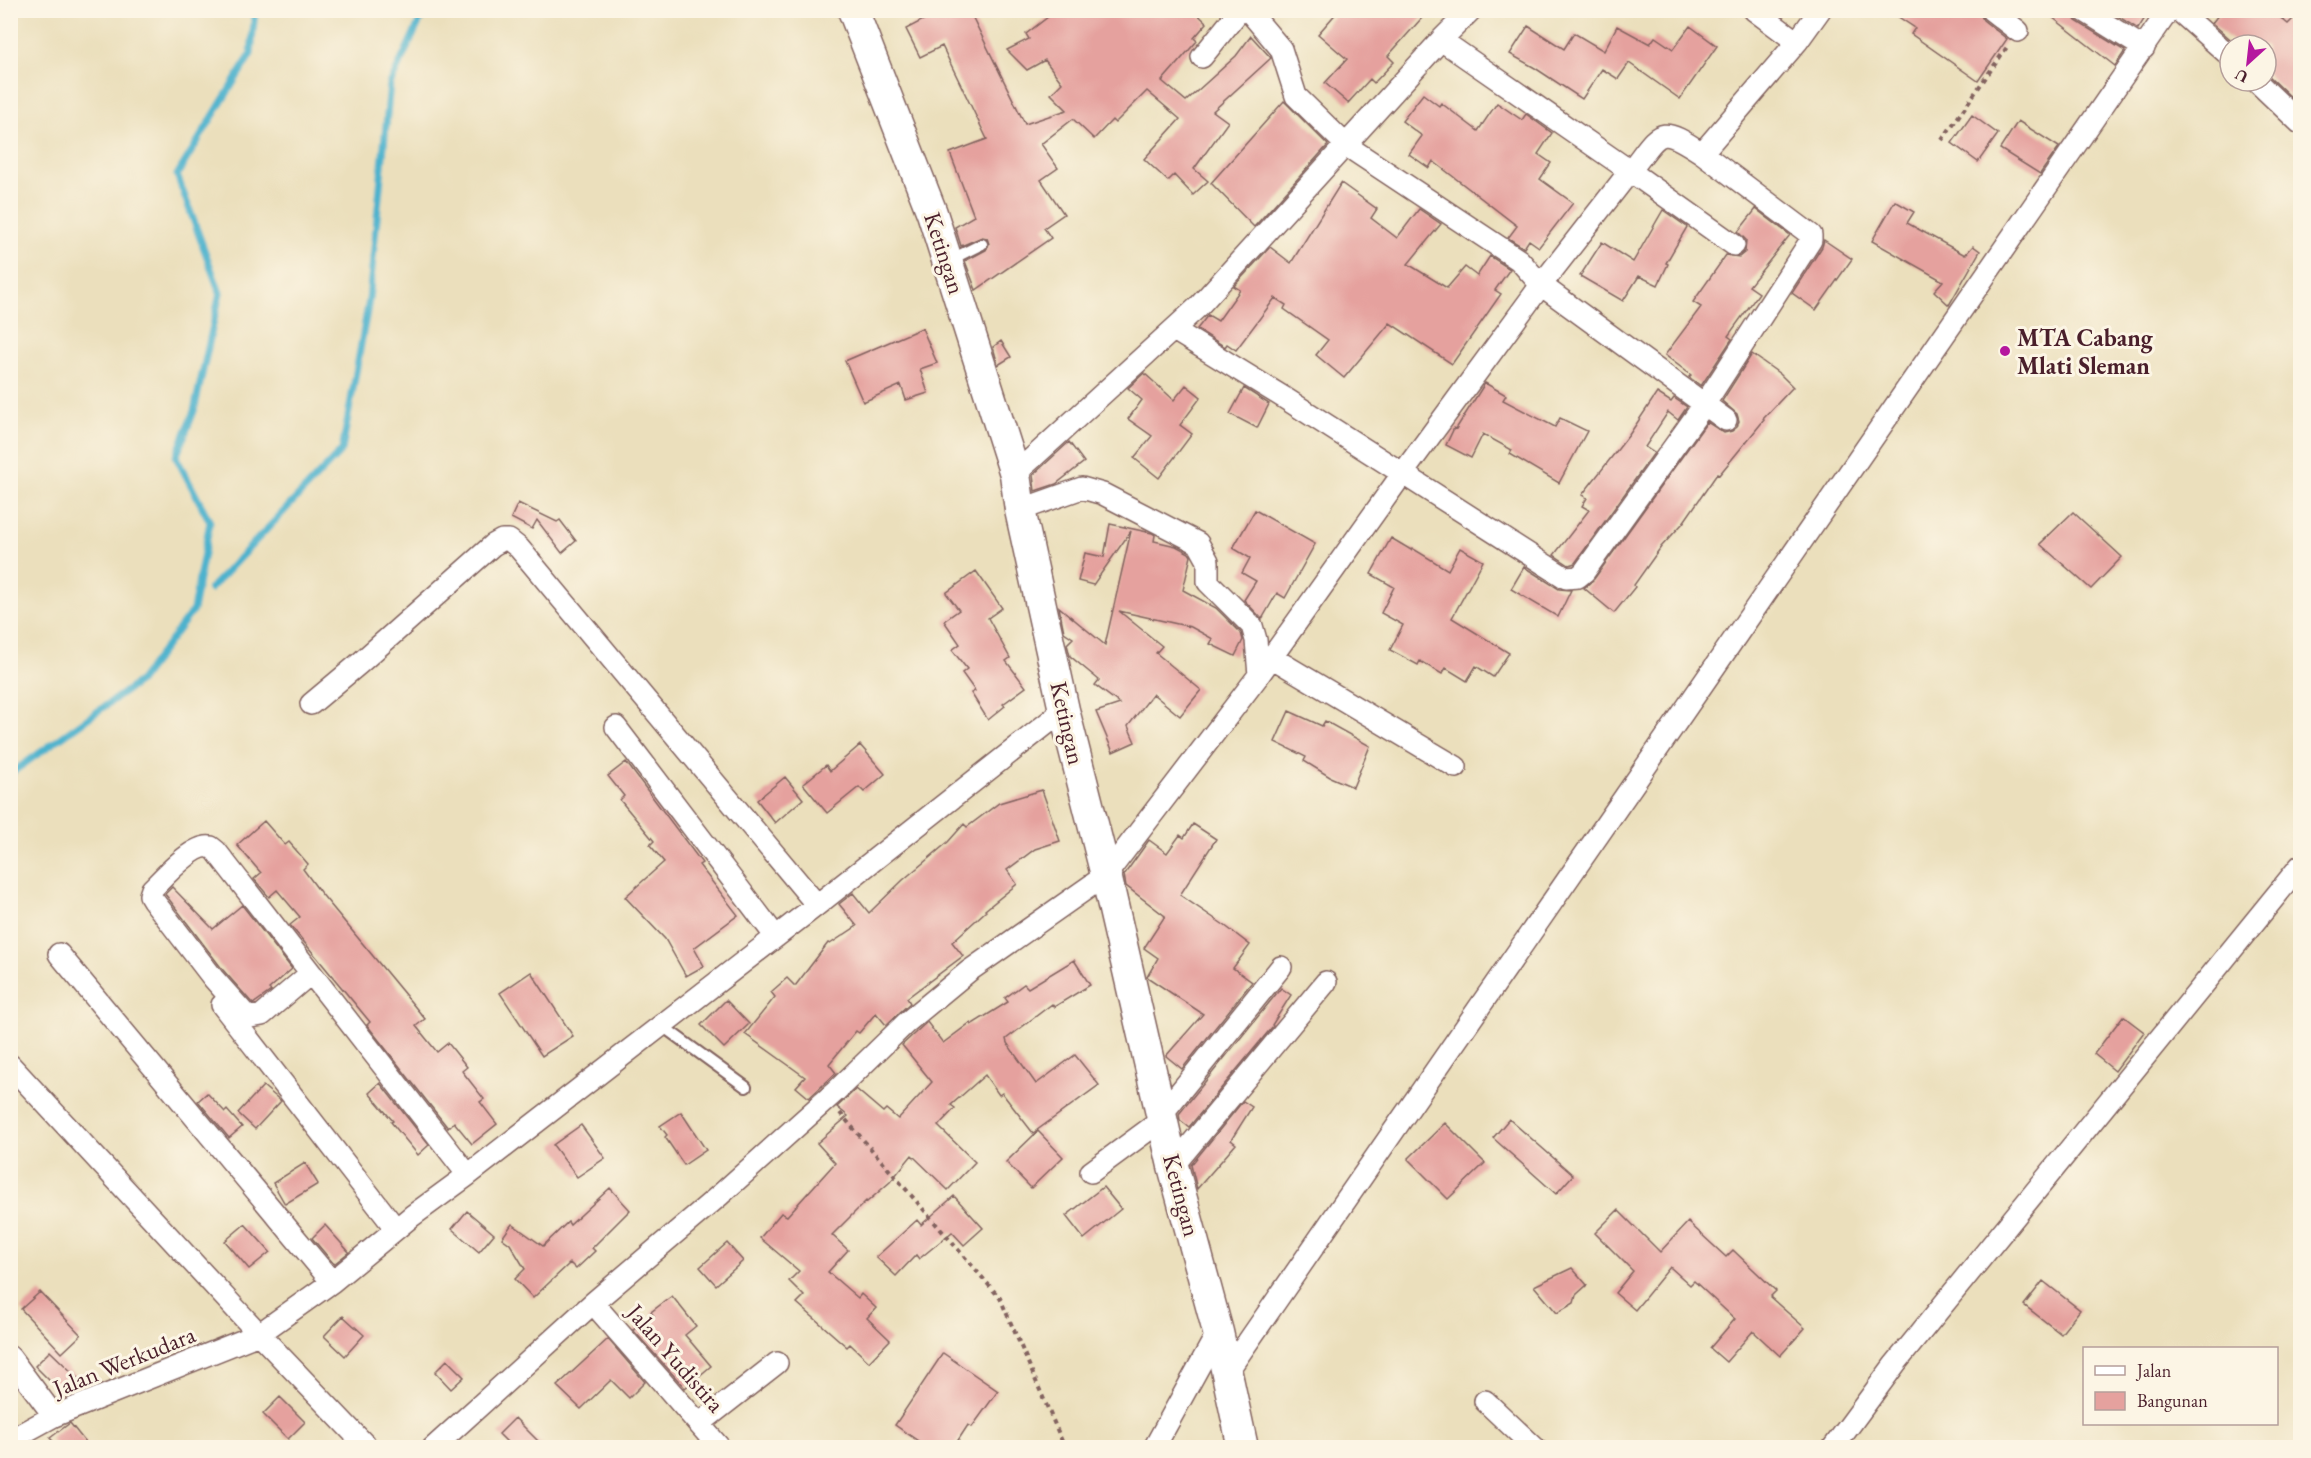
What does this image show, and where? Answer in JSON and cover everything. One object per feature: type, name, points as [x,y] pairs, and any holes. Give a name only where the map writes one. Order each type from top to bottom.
[{"type":"street","name":"Ketingan","points":[[853,10],[932,213],[1015,474],[1020,510],[1064,710],[1106,875],[1173,1166],[1218,1332],[1243,1448]]},
{"type":"street","points":[[1202,57],[1240,10]]},
{"type":"street","points":[[1248,10],[1281,49],[1296,96],[1347,146],[1519,260],[1541,285],[1726,420]]},
{"type":"street","points":[[1015,474],[1174,330],[1471,10]]},
{"type":"street","points":[[1754,10],[1797,42]]},
{"type":"street","points":[[1702,153],[1797,42],[1820,10]]},
{"type":"street","points":[[1991,10],[2019,31]]},
{"type":"street","points":[[2083,10],[2144,48]]},
{"type":"street","points":[[1227,1372],[2169,10]]},
{"type":"street","points":[[2178,10],[2218,45]]},
{"type":"street","points":[[1441,40],[1734,245]]},
{"type":"street","points":[[2269,93],[2301,123]]},
{"type":"street","points":[[433,1448],[593,1303],[720,1195],[827,1099],[906,1023],[969,971],[1106,875],[1265,666],[1403,473],[1541,285],[1657,136],[1668,134],[1678,137],[1811,236],[1811,240],[1704,405],[1584,572],[1572,579],[1566,578],[1403,473],[1174,330]]},
{"type":"street","points":[[1020,510],[1082,488],[1103,495],[1198,543],[1208,561],[1208,582],[1252,626],[1265,666],[1456,767]]},
{"type":"street","points":[[311,704],[493,545],[502,540],[509,540],[519,548],[817,905]]},
{"type":"street","name":"Jalan Werkudara","points":[[10,1442],[54,1416],[144,1382],[259,1334],[332,1282],[396,1229],[776,937],[1064,710]]},
{"type":"street","points":[[616,727],[776,937]]},
{"type":"street","points":[[311,973],[262,1015],[251,1017],[245,1014],[213,978],[153,900],[150,895],[152,889],[183,860],[201,847],[211,847],[311,973],[468,1175]]},
{"type":"street","points":[[1833,1448],[1895,1364],[2301,866]]},
{"type":"street","points":[[140,898],[396,1229]]},
{"type":"street","points":[[59,954],[332,1282]]},
{"type":"street","points":[[1091,1172],[1162,1117],[1281,967]]},
{"type":"street","points":[[1173,1166],[1326,982]]},
{"type":"street","points":[[10,1065],[368,1448]]},
{"type":"street","name":"Jalan Yudistira","points":[[593,1303],[720,1448]]},
{"type":"street","points":[[1154,1448],[1218,1332]]},
{"type":"street","points":[[10,1358],[54,1416]]},
{"type":"street","points":[[699,1424],[777,1363]]},
{"type":"street","points":[[1485,1401],[1534,1448]]},
{"type":"street","points":[[10,1442],[14,1448]]},
{"type":"lane","points":[[947,261],[982,244]]},
{"type":"lane","points":[[661,1025],[746,1087]]},
{"type":"path","points":[[1942,140],[2019,31]]},
{"type":"path","points":[[827,1099],[1000,1298],[1065,1448]]},
{"type":"building","points":[[931,10],[969,10],[1025,124],[1067,110],[1051,94],[1062,83],[1045,60],[1027,70],[1007,50],[1029,39],[1026,34],[1057,10],[1193,10],[1207,23],[1194,38],[1197,41],[1162,81],[1186,101],[1236,56],[1251,36],[1271,58],[1213,111],[1228,122],[1194,169],[1208,181],[1193,195],[1174,175],[1168,181],[1144,159],[1180,119],[1147,91],[1115,123],[1112,120],[1094,139],[1073,119],[1041,144],[1058,168],[1041,180],[1064,214],[1044,228],[1051,238],[976,290],[965,261],[986,250],[989,244],[987,238],[982,237],[961,246],[955,227],[974,216],[950,153],[987,139],[942,46],[920,57],[906,29],[933,15]]},
{"type":"building","points":[[1339,10],[1429,10],[1388,56],[1394,62],[1374,83],[1370,79],[1348,103],[1325,83],[1347,59],[1318,34]]},
{"type":"building","points":[[1888,10],[1979,10],[1983,20],[2007,39],[1978,81],[1911,34],[1915,28]]},
{"type":"building","points":[[2043,10],[2070,10],[2076,21],[2125,51],[2115,66]]},
{"type":"building","points":[[2108,10],[2150,10],[2138,29]]},
{"type":"building","points":[[2222,10],[2271,10],[2288,24],[2301,11],[2301,100],[2296,102],[2278,85],[2278,33],[2223,33],[2212,23]]},
{"type":"building","points":[[1528,26],[1564,49],[1574,33],[1604,51],[1617,26],[1650,44],[1655,37],[1673,49],[1690,26],[1717,46],[1680,99],[1629,63],[1618,79],[1602,69],[1582,99],[1510,54]]},
{"type":"building","points":[[1423,94],[1439,106],[1441,103],[1478,131],[1497,103],[1522,120],[1526,114],[1552,133],[1538,154],[1551,163],[1540,179],[1573,203],[1539,247],[1529,240],[1524,248],[1508,238],[1517,226],[1433,161],[1429,168],[1409,154],[1422,136],[1402,121]]},
{"type":"building","points":[[1284,101],[1328,145],[1254,227],[1211,183]]},
{"type":"building","points":[[1972,115],[1998,134],[1978,162],[1952,143]]},
{"type":"building","points":[[2018,121],[2059,147],[2040,174],[2000,149]]},
{"type":"building","points":[[1341,183],[1377,209],[1371,218],[1397,238],[1419,209],[1441,224],[1408,264],[1447,288],[1465,267],[1477,276],[1490,256],[1510,269],[1495,290],[1501,294],[1452,364],[1390,323],[1344,378],[1316,355],[1328,340],[1284,309],[1286,305],[1275,298],[1236,350],[1227,344],[1225,347],[1197,329],[1208,315],[1218,321],[1240,290],[1234,286],[1270,247],[1291,263]]},
{"type":"building","points":[[1895,201],[1914,212],[1907,223],[1965,255],[1973,246],[1980,251],[1949,305],[1934,291],[1943,281],[1872,241]]},
{"type":"building","points":[[1756,209],[1790,235],[1749,286],[1759,293],[1728,336],[1732,339],[1701,386],[1689,377],[1691,375],[1665,355],[1701,307],[1693,302],[1726,255],[1739,257],[1745,252],[1746,240],[1738,232]]},
{"type":"building","points":[[1663,210],[1687,227],[1666,263],[1668,264],[1658,285],[1639,276],[1623,301],[1580,276],[1602,242],[1633,262]]},
{"type":"building","points":[[1824,240],[1852,259],[1816,310],[1792,293],[1822,247]]},
{"type":"building","points":[[922,328],[937,363],[920,369],[928,393],[906,400],[901,385],[863,402],[845,361]]},
{"type":"building","points":[[1001,341],[1011,357],[998,365],[993,347]]},
{"type":"building","points":[[1752,354],[1780,374],[1793,387],[1763,419],[1719,475],[1717,474],[1683,523],[1661,547],[1634,585],[1635,587],[1614,613],[1584,588],[1594,579],[1707,422],[1724,433],[1737,427],[1739,421],[1737,414],[1722,401]]},
{"type":"building","points":[[1144,373],[1174,400],[1186,385],[1201,397],[1180,425],[1192,434],[1159,478],[1134,458],[1152,436],[1128,419],[1142,400],[1128,388]]},
{"type":"building","points":[[1485,383],[1506,395],[1503,400],[1555,427],[1560,418],[1587,431],[1559,483],[1510,454],[1512,450],[1483,434],[1471,458],[1446,445],[1454,428],[1456,429]]},
{"type":"building","points":[[1244,388],[1269,404],[1257,428],[1230,414]]},
{"type":"building","points":[[1657,393],[1671,402],[1674,398],[1687,407],[1678,420],[1668,412],[1645,447],[1654,453],[1575,563],[1569,565],[1554,555],[1589,510],[1582,506],[1587,498],[1582,495],[1629,435]]},
{"type":"building","points":[[1069,442],[1084,462],[1056,484],[1035,491],[1033,475]]},
{"type":"building","points":[[518,503],[557,522],[560,520],[576,541],[562,553],[537,520],[532,529],[511,518]]},
{"type":"building","points":[[1255,510],[1315,544],[1285,598],[1277,593],[1262,619],[1244,600],[1256,581],[1242,573],[1250,558],[1233,548]]},
{"type":"building","points":[[2073,512],[2122,557],[2091,589],[2040,544]]},
{"type":"building","points":[[1110,524],[1152,533],[1155,535],[1154,541],[1176,546],[1189,553],[1191,556],[1183,590],[1216,608],[1241,633],[1243,640],[1235,656],[1210,644],[1213,639],[1191,627],[1119,611],[1162,646],[1156,653],[1201,690],[1180,716],[1153,694],[1128,726],[1135,742],[1113,752],[1096,712],[1120,704],[1095,685],[1099,680],[1070,656],[1067,644],[1073,638],[1064,632],[1059,607],[1105,645],[1131,531],[1093,585],[1078,581],[1085,553],[1104,557]]},
{"type":"building","points":[[1391,538],[1448,570],[1460,548],[1483,561],[1452,618],[1509,653],[1493,677],[1476,666],[1467,681],[1446,668],[1442,674],[1420,661],[1418,665],[1390,650],[1403,625],[1381,613],[1394,587],[1371,574]]},
{"type":"building","points":[[1524,567],[1559,589],[1571,590],[1558,617],[1511,589]]},
{"type":"building","points":[[976,571],[1002,608],[988,618],[1010,658],[1006,661],[1026,687],[1003,704],[1005,706],[988,720],[971,693],[975,691],[962,673],[967,669],[952,650],[960,644],[944,621],[959,610],[946,593]]},
{"type":"building","points":[[1289,711],[1322,726],[1325,721],[1370,746],[1353,787],[1330,777],[1304,761],[1306,757],[1275,742]]},
{"type":"building","points":[[860,745],[885,774],[864,792],[859,787],[827,813],[803,784],[826,765],[830,771]]},
{"type":"building","points":[[626,762],[702,863],[699,865],[738,915],[694,948],[704,966],[686,976],[665,939],[625,897],[664,862],[650,845],[654,841],[620,800],[624,796],[608,776]]},
{"type":"building","points":[[785,777],[803,799],[775,823],[757,800]]},
{"type":"building","points":[[1042,790],[1060,841],[1035,849],[1007,870],[1017,884],[985,910],[952,942],[963,956],[907,998],[910,1003],[886,1025],[876,1013],[859,1033],[856,1031],[829,1064],[836,1073],[809,1098],[796,1087],[805,1077],[745,1034],[775,997],[771,992],[787,978],[795,986],[828,943],[830,944],[857,926],[839,904],[853,893],[869,913],[903,880],[948,842],[964,824],[967,827],[999,803]]},
{"type":"building","points":[[264,821],[285,845],[289,842],[308,864],[303,869],[320,892],[425,1019],[416,1026],[437,1052],[448,1043],[467,1067],[462,1071],[484,1099],[480,1102],[497,1124],[472,1144],[454,1122],[448,1128],[367,1025],[370,1022],[290,925],[300,917],[277,890],[269,897],[254,879],[261,873],[237,845]]},
{"type":"building","points":[[1193,824],[1216,839],[1180,895],[1250,945],[1233,968],[1252,982],[1182,1069],[1166,1056],[1203,1014],[1147,977],[1158,958],[1144,948],[1165,916],[1126,886],[1124,875],[1149,840],[1167,853],[1180,835],[1184,838]]},
{"type":"building","points":[[172,887],[213,929],[242,905],[292,969],[269,989],[271,991],[253,1004],[223,970],[165,894]]},
{"type":"building","points":[[1074,960],[1090,985],[1054,1007],[1052,1004],[1006,1039],[1036,1084],[1075,1055],[1099,1085],[1033,1133],[1002,1093],[999,1095],[985,1075],[951,1105],[955,1108],[938,1126],[975,1162],[948,1190],[912,1155],[890,1182],[866,1201],[832,1235],[848,1250],[828,1272],[858,1298],[861,1294],[876,1308],[867,1318],[890,1340],[869,1362],[850,1344],[847,1347],[797,1303],[804,1296],[789,1281],[799,1271],[760,1238],[781,1213],[787,1216],[835,1163],[817,1143],[848,1116],[837,1107],[856,1089],[883,1112],[886,1109],[898,1119],[932,1082],[902,1045],[927,1022],[943,1043],[970,1023],[971,1025],[1008,1002],[1005,998],[1024,984],[1028,988]]},
{"type":"building","points":[[531,972],[573,1036],[542,1056],[500,993]]},
{"type":"building","points":[[1281,988],[1291,995],[1273,1026],[1189,1127],[1180,1120],[1179,1114]]},
{"type":"building","points":[[726,1000],[749,1024],[724,1048],[701,1025]]},
{"type":"building","points":[[2123,1016],[2144,1032],[2115,1071],[2094,1054]]},
{"type":"building","points":[[380,1083],[429,1145],[418,1155],[369,1093]]},
{"type":"building","points":[[263,1086],[281,1101],[255,1129],[238,1113]]},
{"type":"building","points":[[207,1093],[242,1127],[229,1138],[198,1101]]},
{"type":"building","points":[[1243,1101],[1252,1107],[1231,1140],[1236,1144],[1197,1189],[1191,1165]]},
{"type":"building","points":[[681,1112],[706,1150],[684,1165],[660,1126]]},
{"type":"building","points":[[1509,1119],[1573,1175],[1556,1194],[1493,1138]]},
{"type":"building","points":[[1445,1123],[1485,1163],[1448,1199],[1408,1159]]},
{"type":"building","points":[[581,1125],[605,1158],[577,1177],[553,1145]]},
{"type":"building","points":[[1038,1131],[1063,1157],[1031,1188],[1006,1162]]},
{"type":"building","points":[[305,1163],[318,1184],[285,1204],[273,1183]]},
{"type":"building","points":[[1103,1187],[1121,1209],[1084,1239],[1066,1216]]},
{"type":"building","points":[[610,1188],[630,1210],[592,1248],[595,1251],[576,1269],[570,1263],[533,1298],[515,1279],[525,1269],[510,1244],[502,1238],[512,1224],[543,1246]]},
{"type":"building","points":[[954,1196],[983,1228],[964,1245],[952,1232],[919,1259],[916,1255],[896,1276],[876,1257],[917,1220],[921,1225]]},
{"type":"building","points":[[1618,1210],[1660,1252],[1688,1222],[1726,1257],[1733,1250],[1776,1291],[1770,1297],[1805,1328],[1780,1356],[1753,1331],[1726,1362],[1710,1348],[1735,1319],[1694,1281],[1690,1285],[1670,1267],[1635,1310],[1615,1293],[1633,1271],[1595,1233]]},
{"type":"building","points":[[467,1211],[494,1234],[479,1252],[452,1229]]},
{"type":"building","points":[[245,1224],[270,1252],[249,1269],[225,1241]]},
{"type":"building","points":[[325,1225],[349,1252],[334,1264],[312,1238]]},
{"type":"building","points":[[727,1243],[743,1261],[716,1285],[700,1267]]},
{"type":"building","points":[[1572,1268],[1587,1285],[1576,1295],[1574,1303],[1557,1313],[1534,1286]]},
{"type":"building","points":[[2043,1281],[2080,1310],[2061,1334],[2024,1305]]},
{"type":"building","points":[[40,1292],[81,1335],[62,1353],[21,1309]]},
{"type":"building","points":[[672,1296],[696,1326],[685,1335],[711,1366],[685,1388],[633,1330],[654,1316],[651,1312]]},
{"type":"building","points":[[343,1316],[364,1335],[345,1356],[324,1336]]},
{"type":"building","points":[[608,1339],[645,1382],[629,1398],[611,1380],[581,1409],[557,1386]]},
{"type":"building","points":[[50,1351],[82,1382],[66,1397],[35,1366]]},
{"type":"building","points":[[943,1353],[998,1391],[972,1427],[968,1425],[953,1448],[914,1448],[918,1441],[895,1425]]},
{"type":"building","points":[[447,1360],[464,1377],[451,1389],[435,1372]]},
{"type":"building","points":[[280,1397],[305,1422],[288,1439],[263,1414]]},
{"type":"building","points":[[515,1418],[545,1448],[513,1448],[499,1434]]},
{"type":"building","points":[[70,1423],[90,1448],[59,1448],[50,1438]]},
{"type":"waterway","points":[[10,774],[140,681],[193,610],[210,522],[176,457],[194,411],[220,293],[177,175],[251,54],[255,10]]},
{"type":"waterway","points":[[210,589],[342,450],[369,300],[390,84],[425,10]]},
{"type":"place","name":"MTA Cabang Mlati Sleman","points":[[2005,351]]}]
